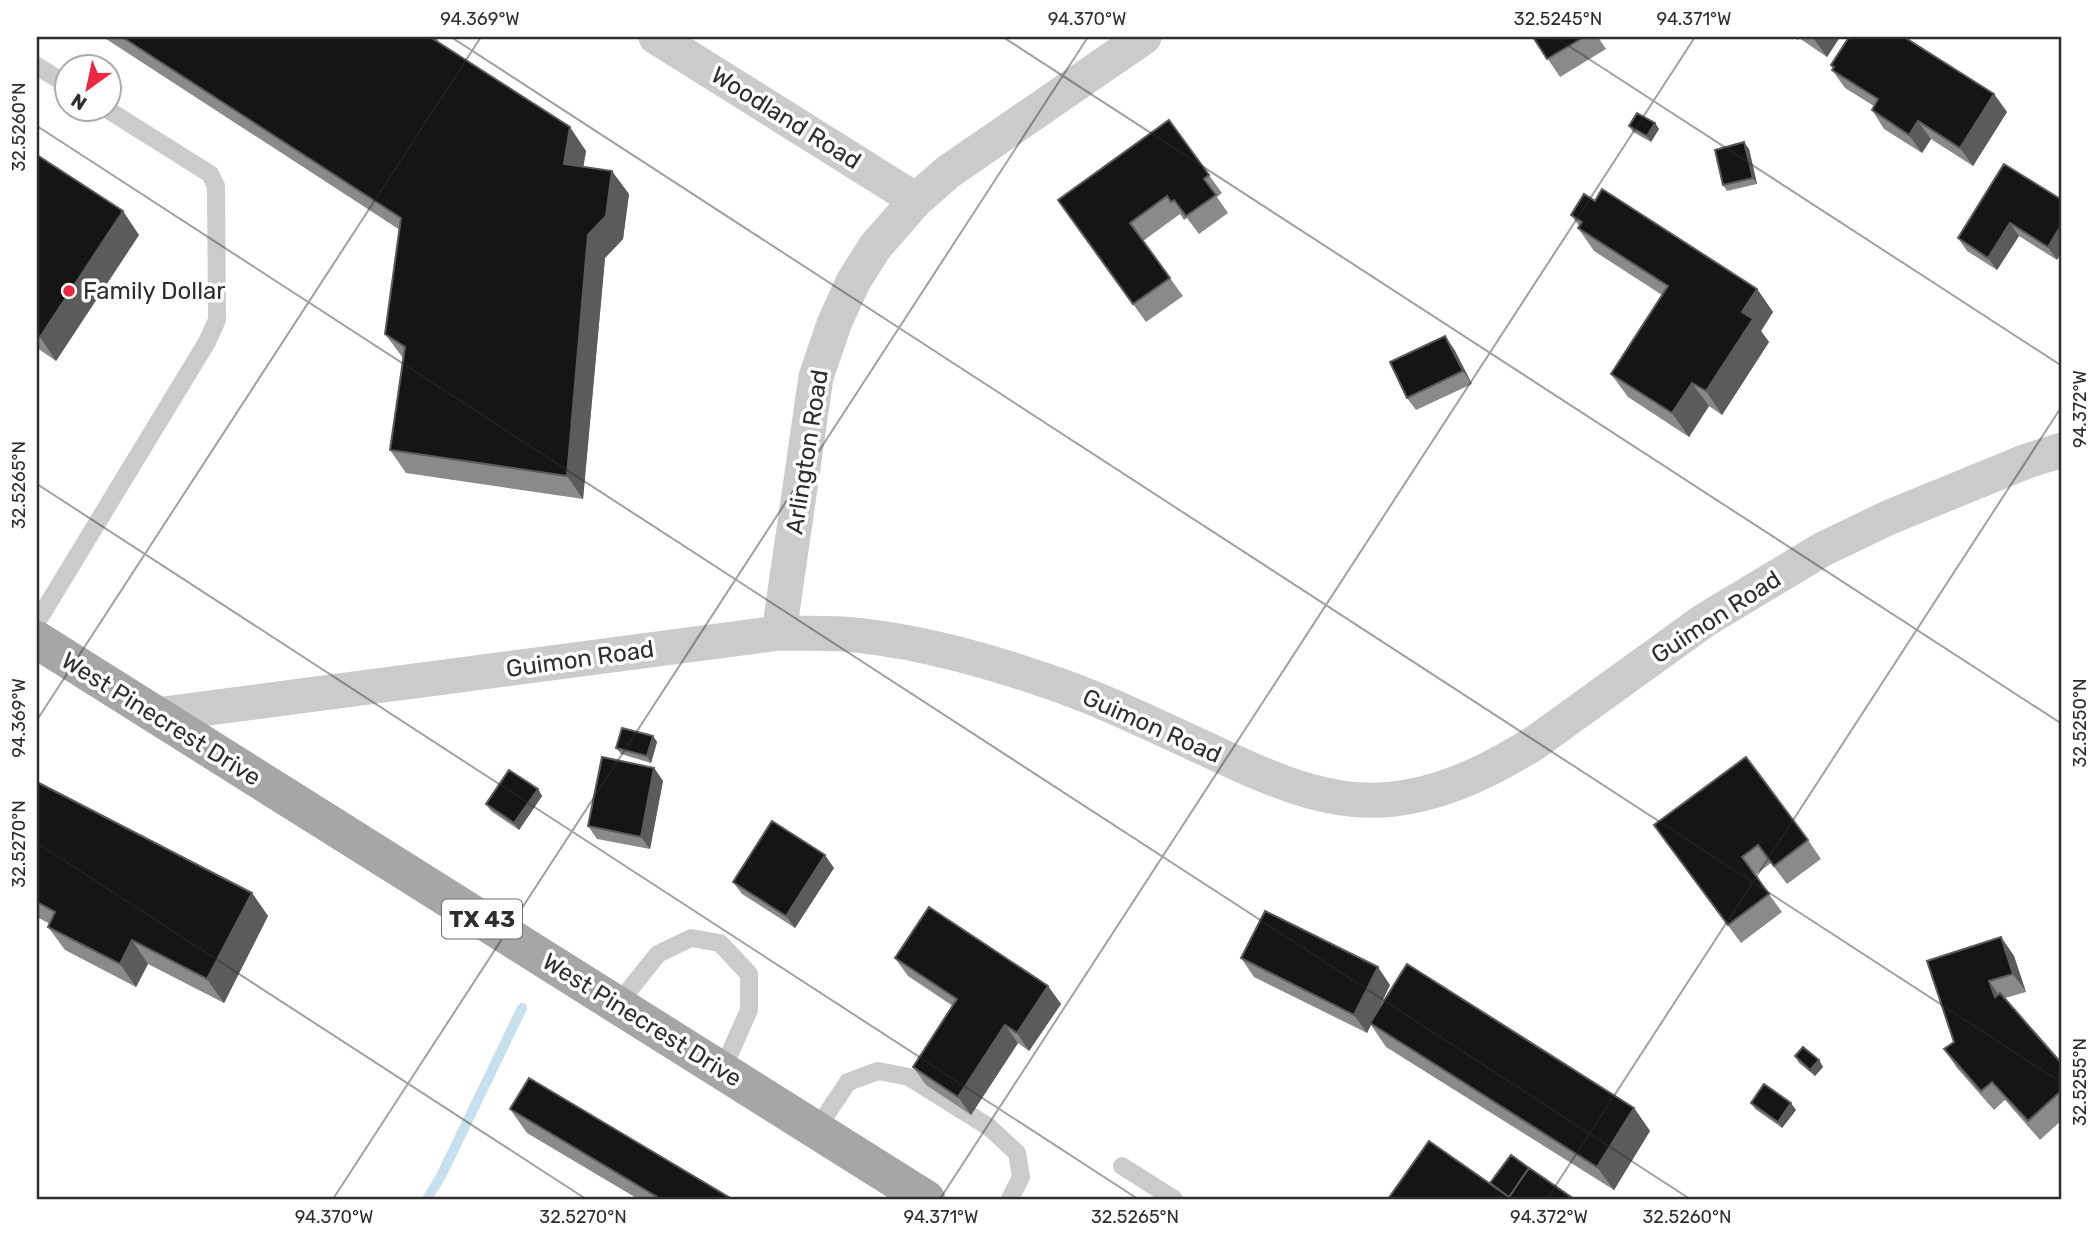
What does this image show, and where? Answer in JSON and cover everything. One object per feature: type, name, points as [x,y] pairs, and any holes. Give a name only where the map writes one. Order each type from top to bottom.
[{"type":"main road","name":"West Pinecrest Drive","points":[[37,640],[926,1199]]},
{"type":"street","name":"Woodland Road","points":[[656,37],[916,200]]},
{"type":"street","name":"Arlington Road","points":[[779,633],[816,377],[834,324],[853,282],[875,247],[916,200],[948,172],[1144,37]]},
{"type":"street","name":"Guimon Road","points":[[156,715],[779,633],[844,635],[978,660],[1044,680],[1110,705],[1257,773],[1303,790],[1340,798],[1405,798],[1473,778],[1506,761],[1705,620],[1823,549],[1890,517],[2027,461],[2062,450]]},
{"type":"lane","points":[[37,66],[52,75]]},
{"type":"lane","points":[[37,622],[217,320],[216,186],[211,174],[122,119]]},
{"type":"lane","points":[[617,1004],[658,954],[691,938],[720,943],[749,974],[749,1010],[722,1071]]},
{"type":"lane","points":[[816,1130],[848,1082],[878,1071],[909,1077],[989,1128],[1017,1153],[1021,1177],[1010,1199]]},
{"type":"lane","points":[[1122,1166],[1174,1199]]},
{"type":"building","points":[[122,37],[430,37],[570,127],[564,164],[612,171],[606,216],[588,235],[567,476],[390,450],[405,347],[385,334],[401,218]]},
{"type":"building","points":[[1533,37],[1584,37],[1547,59]]},
{"type":"building","points":[[1849,37],[1904,37],[1994,94],[1960,148],[1918,121],[1909,135],[1872,110],[1878,99],[1832,70],[1834,67],[1831,65]]},
{"type":"building","points":[[1637,113],[1655,123],[1647,136],[1629,126]]},
{"type":"building","points":[[1169,120],[1209,175],[1204,179],[1216,195],[1186,216],[1174,200],[1171,202],[1167,196],[1130,223],[1170,278],[1133,304],[1058,200]]},
{"type":"building","points":[[1744,142],[1753,178],[1723,185],[1715,150]]},
{"type":"building","name":"Family Dollar","points":[[37,155],[123,211],[40,337],[37,335]]},
{"type":"building","points":[[2004,164],[2062,200],[2062,224],[2048,247],[2010,223],[1988,258],[1958,238]]},
{"type":"building","points":[[1602,189],[1757,289],[1742,312],[1753,319],[1706,391],[1692,383],[1672,413],[1611,374],[1668,286],[1578,228],[1582,222],[1571,215],[1584,194],[1595,201]]},
{"type":"building","points":[[1445,336],[1463,371],[1407,398],[1390,362]]},
{"type":"building","points":[[622,728],[653,736],[647,756],[616,748]]},
{"type":"building","points":[[602,757],[654,768],[641,837],[588,826]]},
{"type":"building","points":[[1746,757],[1808,840],[1774,866],[1758,845],[1742,857],[1769,894],[1728,925],[1654,825]]},
{"type":"building","points":[[509,770],[538,789],[514,823],[486,804]]},
{"type":"building","points":[[37,782],[252,893],[207,979],[132,940],[120,964],[48,927],[55,912],[37,902]]},
{"type":"building","points":[[772,821],[825,855],[786,916],[733,882]]},
{"type":"building","points":[[929,907],[1048,986],[1017,1033],[1005,1025],[958,1097],[913,1067],[957,999],[895,958]]},
{"type":"building","points":[[1265,911],[1378,967],[1354,1015],[1241,958]]},
{"type":"building","points":[[2001,937],[2013,974],[1989,981],[1995,997],[2000,993],[2062,1064],[2062,1090],[2028,1121],[1992,1082],[1981,1091],[1944,1049],[1954,1042],[1927,961]]},
{"type":"building","points":[[1407,964],[1634,1108],[1597,1167],[1370,1023]]},
{"type":"building","points":[[1803,1047],[1819,1060],[1810,1070],[1795,1056]]},
{"type":"building","points":[[529,1078],[732,1199],[656,1199],[657,1197],[510,1109]]},
{"type":"building","points":[[1764,1084],[1791,1103],[1778,1122],[1751,1103]]},
{"type":"building","points":[[1429,1141],[1509,1197],[1529,1168],[1571,1197],[1388,1199]]},
{"type":"building","points":[[1511,1155],[1529,1168],[1509,1197],[1490,1183]]},
{"type":"waterway","points":[[427,1199],[441,1176],[522,1008]]},
{"type":"place","name":"Family Dollar","points":[[69,291]]}]
